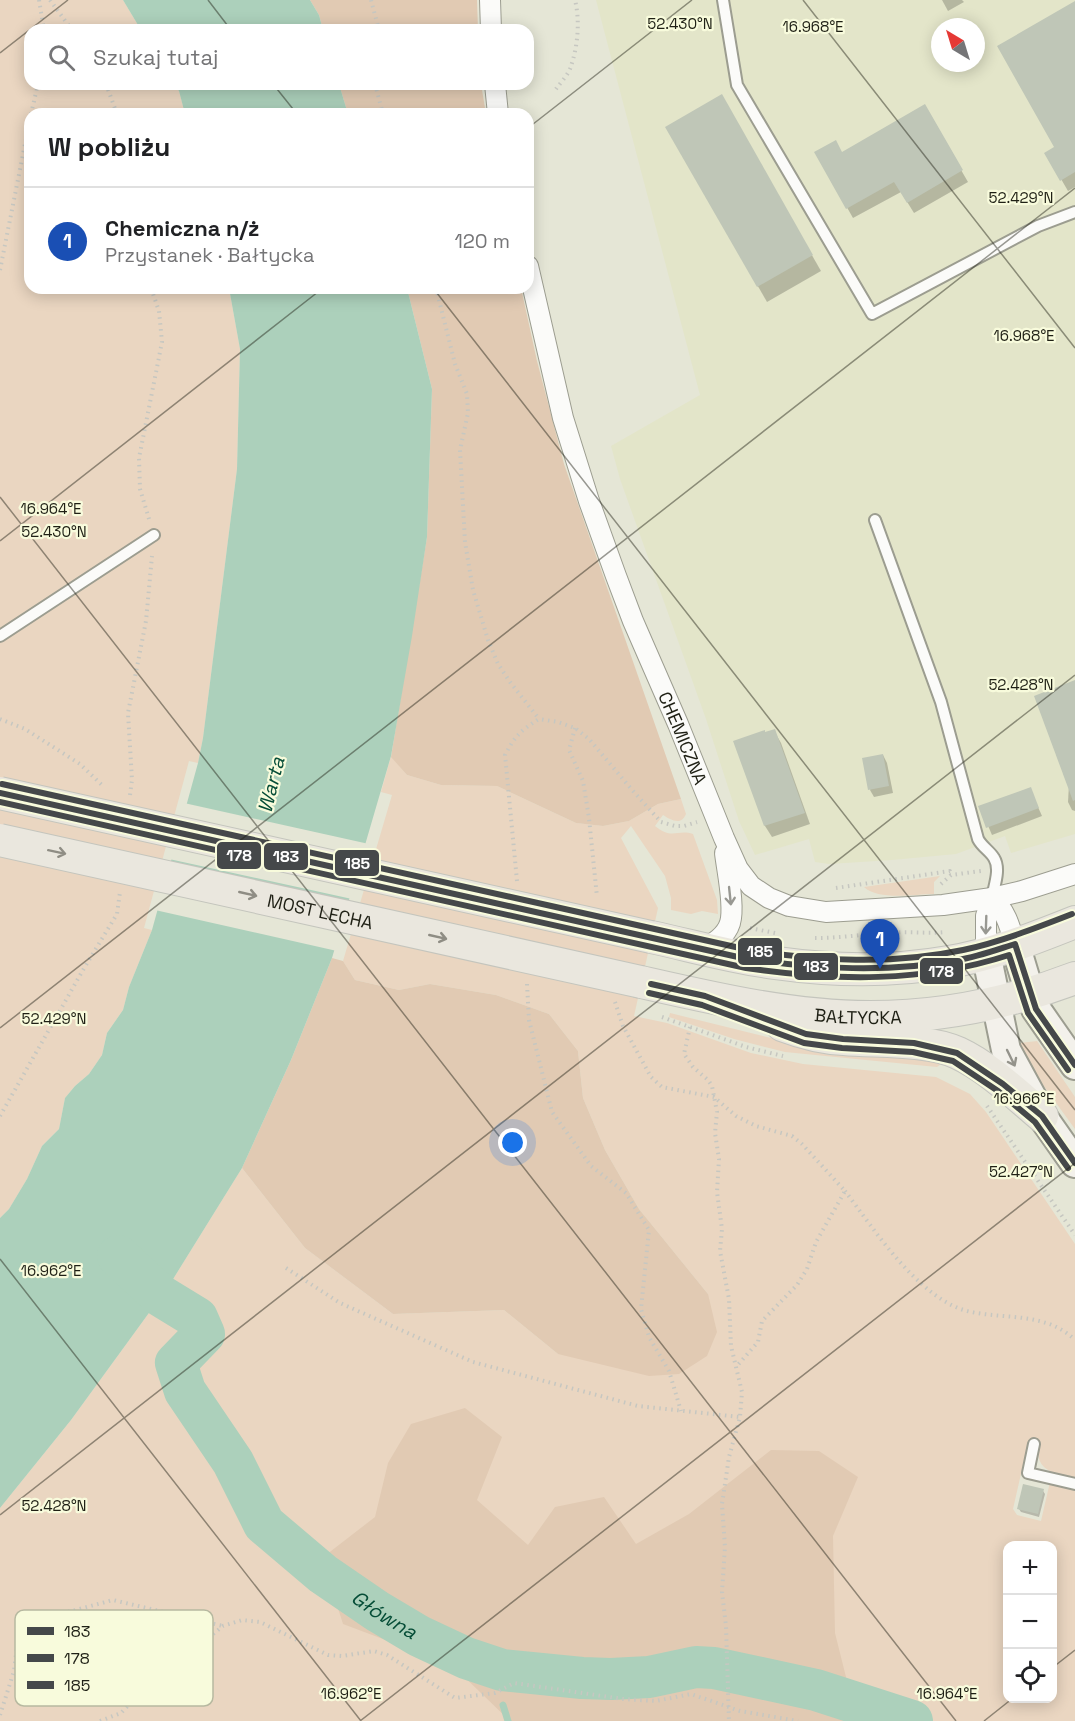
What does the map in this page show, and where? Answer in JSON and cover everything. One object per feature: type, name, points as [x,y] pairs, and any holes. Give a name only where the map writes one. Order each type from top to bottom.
[{"type":"main road","points":[[0,793],[651,938],[774,963],[830,969],[857,969],[950,962],[1001,949],[1075,922]]},
{"type":"main road","name":"MOST LECHA","points":[[0,840],[641,982]]},
{"type":"main road","points":[[1001,949],[1030,994],[1036,1009],[1075,1065]]},
{"type":"main road","points":[[1001,949],[995,1002],[1006,1050],[1042,1116],[1075,1163]]},
{"type":"main road","name":"BAŁTYCKA","points":[[641,982],[773,1008],[869,1017],[937,1013],[1030,994],[1075,978]]},
{"type":"main road","points":[[705,996],[806,1034],[843,1039],[914,1043],[957,1053],[1004,1084],[1042,1116]]},
{"type":"street","points":[[490,0],[491,24]]},
{"type":"street","points":[[496,90],[497,108]]},
{"type":"street","name":"CHEMICZNA","points":[[534,293],[562,418],[589,501],[633,621],[678,724],[714,816],[738,869],[751,886],[769,898],[789,906],[826,912],[943,905],[992,898],[1075,874]]},
{"type":"street","points":[[703,949],[717,942],[730,924],[731,907],[724,838]]},
{"type":"street","points":[[992,898],[1006,917],[1001,949],[986,916],[992,898]]},
{"type":"lane","points":[[723,0],[737,85],[872,314],[1038,226],[1075,212]]},
{"type":"lane","points":[[875,520],[941,702],[978,839],[996,863],[997,875],[992,898]]},
{"type":"lane","points":[[0,636],[154,535]]},
{"type":"lane","points":[[1034,1444],[1028,1473],[1075,1484]]},
{"type":"path","points":[[39,0],[43,24]]},
{"type":"path","points":[[50,0],[68,24]]},
{"type":"path","points":[[371,0],[377,24]]},
{"type":"path","points":[[555,89],[571,67],[578,35],[578,9],[575,0]]},
{"type":"path","points":[[32,108],[37,90]]},
{"type":"path","points":[[108,90],[115,108]]},
{"type":"path","points":[[377,90],[381,108]]},
{"type":"path","points":[[0,270],[24,149]]},
{"type":"path","points":[[153,294],[159,311],[162,342],[139,458],[140,489],[154,535]]},
{"type":"path","points":[[438,294],[455,364],[467,394],[468,414],[460,450],[465,542],[473,590],[498,664],[539,719]]},
{"type":"path","points":[[0,719],[25,729],[80,764],[105,788]]},
{"type":"path","points":[[518,891],[505,755],[521,731],[539,719],[575,728],[589,739],[661,822],[684,826],[714,816]]},
{"type":"path","points":[[831,889],[950,871],[951,875]]},
{"type":"path","points":[[527,981],[529,1020],[552,1112],[591,1166],[626,1193],[649,1230],[641,1309],[649,1337],[669,1371],[681,1411]]},
{"type":"path","points":[[690,1027],[684,1054],[712,1086],[717,1112],[715,1132],[719,1159],[717,1192],[722,1229],[720,1251],[729,1299],[731,1346],[742,1392],[740,1417],[729,1457],[722,1504],[725,1547],[722,1592],[726,1626],[729,1721]]},
{"type":"path","points":[[714,1097],[736,1116],[756,1126],[792,1136],[845,1191],[899,1261],[923,1286],[945,1301],[966,1311],[1032,1319],[1053,1325],[1075,1340]]},
{"type":"path","points":[[986,1105],[1075,1235]]},
{"type":"path","points":[[736,1367],[758,1342],[762,1321],[797,1285],[807,1269],[816,1242],[845,1191]]},
{"type":"path","points":[[286,1268],[340,1303],[473,1362],[638,1406],[740,1417]]},
{"type":"path","points":[[76,1610],[113,1600],[155,1610]]},
{"type":"path","points":[[213,1634],[223,1626],[242,1620],[260,1622],[328,1655],[342,1656],[374,1651],[387,1655],[455,1698],[495,1693],[514,1683],[656,1701],[691,1694],[740,1711],[798,1721]]},
{"type":"path","points":[[213,1624],[223,1626]]},
{"type":"path","points":[[0,1715],[15,1663]]},
{"type":"path","points":[[100,1721],[121,1713],[128,1706]]},
{"type":"shaded area","points":[[0,0],[123,0],[137,24],[24,24],[24,90],[178,90],[183,108],[24,108],[24,294],[230,294],[240,349],[237,469],[203,738],[198,763],[189,761],[144,928],[152,930],[129,987],[123,1010],[107,1033],[102,1055],[89,1074],[65,1098],[59,1129],[42,1146],[27,1179],[9,1209],[0,1218]]},
{"type":"shaded area","points":[[310,0],[477,0],[478,24],[321,24]]},
{"type":"shaded area","points":[[596,0],[1075,0],[1075,834],[1011,853],[1005,836],[956,854],[892,860],[829,864],[815,862],[809,839],[755,855],[739,821],[706,719],[620,479],[611,446],[700,395]]},
{"type":"shaded area","points":[[341,90],[482,90],[485,108],[346,108]]},
{"type":"shaded area","points":[[408,294],[522,294],[564,464],[681,799],[658,804],[629,821],[603,826],[576,823],[497,786],[441,785],[407,775],[391,757],[427,537],[432,389]]},
{"type":"shaded area","points":[[391,756],[407,775],[441,785],[497,786],[576,823],[603,826],[629,821],[658,804],[681,799],[686,814],[684,818],[676,821],[663,815],[655,826],[670,833],[693,834],[717,900],[718,914],[702,911],[691,914],[671,910],[671,898],[665,876],[631,826],[621,838],[658,908],[634,1016],[667,1023],[751,1053],[803,1064],[936,1077],[970,1094],[986,1112],[1075,1244],[1075,1478],[1048,1470],[1040,1461],[1039,1445],[1028,1443],[1013,1509],[1017,1515],[1041,1521],[1050,1482],[1075,1487],[1075,1721],[0,1721],[0,1508],[71,1420],[170,1284],[242,1168],[305,1248],[393,1314],[504,1310],[558,1354],[708,1294],[639,1209],[605,1150],[583,1098],[578,1051],[549,1014],[496,995],[430,984],[399,990],[355,980],[343,961],[392,795],[381,792]]},
{"type":"shaded area","points":[[940,876],[934,882],[934,894],[887,895],[878,894],[864,887]]},
{"type":"shaded area","points":[[332,958],[343,961],[355,980],[399,990],[430,984],[496,995],[549,1014],[578,1051],[583,1098],[605,1150],[639,1209],[708,1294],[717,1332],[707,1356],[679,1374],[649,1376],[558,1354],[504,1310],[393,1314],[305,1248],[242,1168],[291,1060]]},
{"type":"shaded area","points":[[670,1013],[803,1046],[901,1054],[944,1062],[937,1067],[785,1052],[734,1039],[669,1017]]},
{"type":"shaded area","points":[[1037,1041],[1075,1097],[1075,1129],[1027,1063],[1020,1043]]},
{"type":"shaded area","points":[[465,1408],[502,1437],[477,1500],[528,1545],[555,1507],[604,1497],[636,1544],[689,1514],[771,1450],[819,1451],[858,1477],[833,1536],[835,1633],[857,1721],[510,1721],[452,1665],[343,1624],[322,1558],[375,1517],[388,1463],[411,1424]]},
{"type":"water","points":[[123,0],[310,0],[321,24],[137,24]]},
{"type":"water","points":[[341,90],[346,108],[183,108],[179,91]]},
{"type":"water","name":"Warta","points":[[230,294],[408,294],[432,389],[427,537],[391,756],[332,958],[291,1060],[242,1168],[170,1284],[71,1420],[0,1508],[0,1218],[9,1209],[27,1179],[42,1146],[59,1129],[65,1098],[89,1074],[102,1055],[107,1033],[123,1010],[129,987],[152,930],[203,738],[237,469],[240,349]]},
{"type":"pier","points":[[184,803],[369,844],[352,899],[169,859]]},
{"type":"pier","points":[[168,862],[351,903],[337,951],[155,910]]},
{"type":"building","points":[[1075,1],[1075,172],[1060,181],[1044,153],[1054,147],[997,46]]},
{"type":"building","points":[[722,94],[813,255],[757,287],[665,127]]},
{"type":"building","points":[[925,104],[963,170],[907,203],[894,182],[846,209],[814,152],[836,140],[842,152]]},
{"type":"building","points":[[1075,680],[1075,800],[1073,801],[1034,696]]},
{"type":"building","points":[[775,729],[805,813],[764,826],[733,741]]},
{"type":"building","points":[[883,754],[889,786],[868,790],[862,758]]},
{"type":"building","points":[[1031,787],[1039,808],[986,828],[978,806]]},
{"type":"building","points":[[1023,1484],[1044,1489],[1038,1514],[1017,1509]]},
{"type":"waterway","name":"Główna","points":[[118,1256],[161,1296],[197,1318],[204,1334],[176,1363],[185,1391],[233,1462],[264,1524],[323,1574],[419,1636],[466,1658],[502,1670],[611,1679],[649,1677],[696,1667],[714,1668],[816,1690],[912,1721]]},
{"type":"waterway","points":[[503,1705],[508,1721]]},
{"type":"transit line","name":"185","points":[[2,784],[749,950],[776,954],[856,960],[936,955],[991,943],[1072,914]]},
{"type":"transit line","name":"183","points":[[0,793],[747,959],[826,967],[905,967],[965,959],[1015,944],[1036,1009],[1075,1065]]},
{"type":"transit line","name":"178","points":[[0,802],[746,968],[812,975],[878,977],[944,971],[1009,955],[1028,1013],[1068,1070]]},
{"type":"transit line","name":"183","points":[[651,984],[705,996],[806,1034],[843,1039],[914,1043],[957,1053],[1003,1084],[1042,1116],[1075,1163]]},
{"type":"transit line","name":"178","points":[[649,993],[702,1005],[804,1043],[842,1048],[913,1052],[953,1061],[998,1091],[1035,1122],[1068,1168]]},
{"type":"place","name":"Chemiczna n/ż","points":[[880,969]]}]
